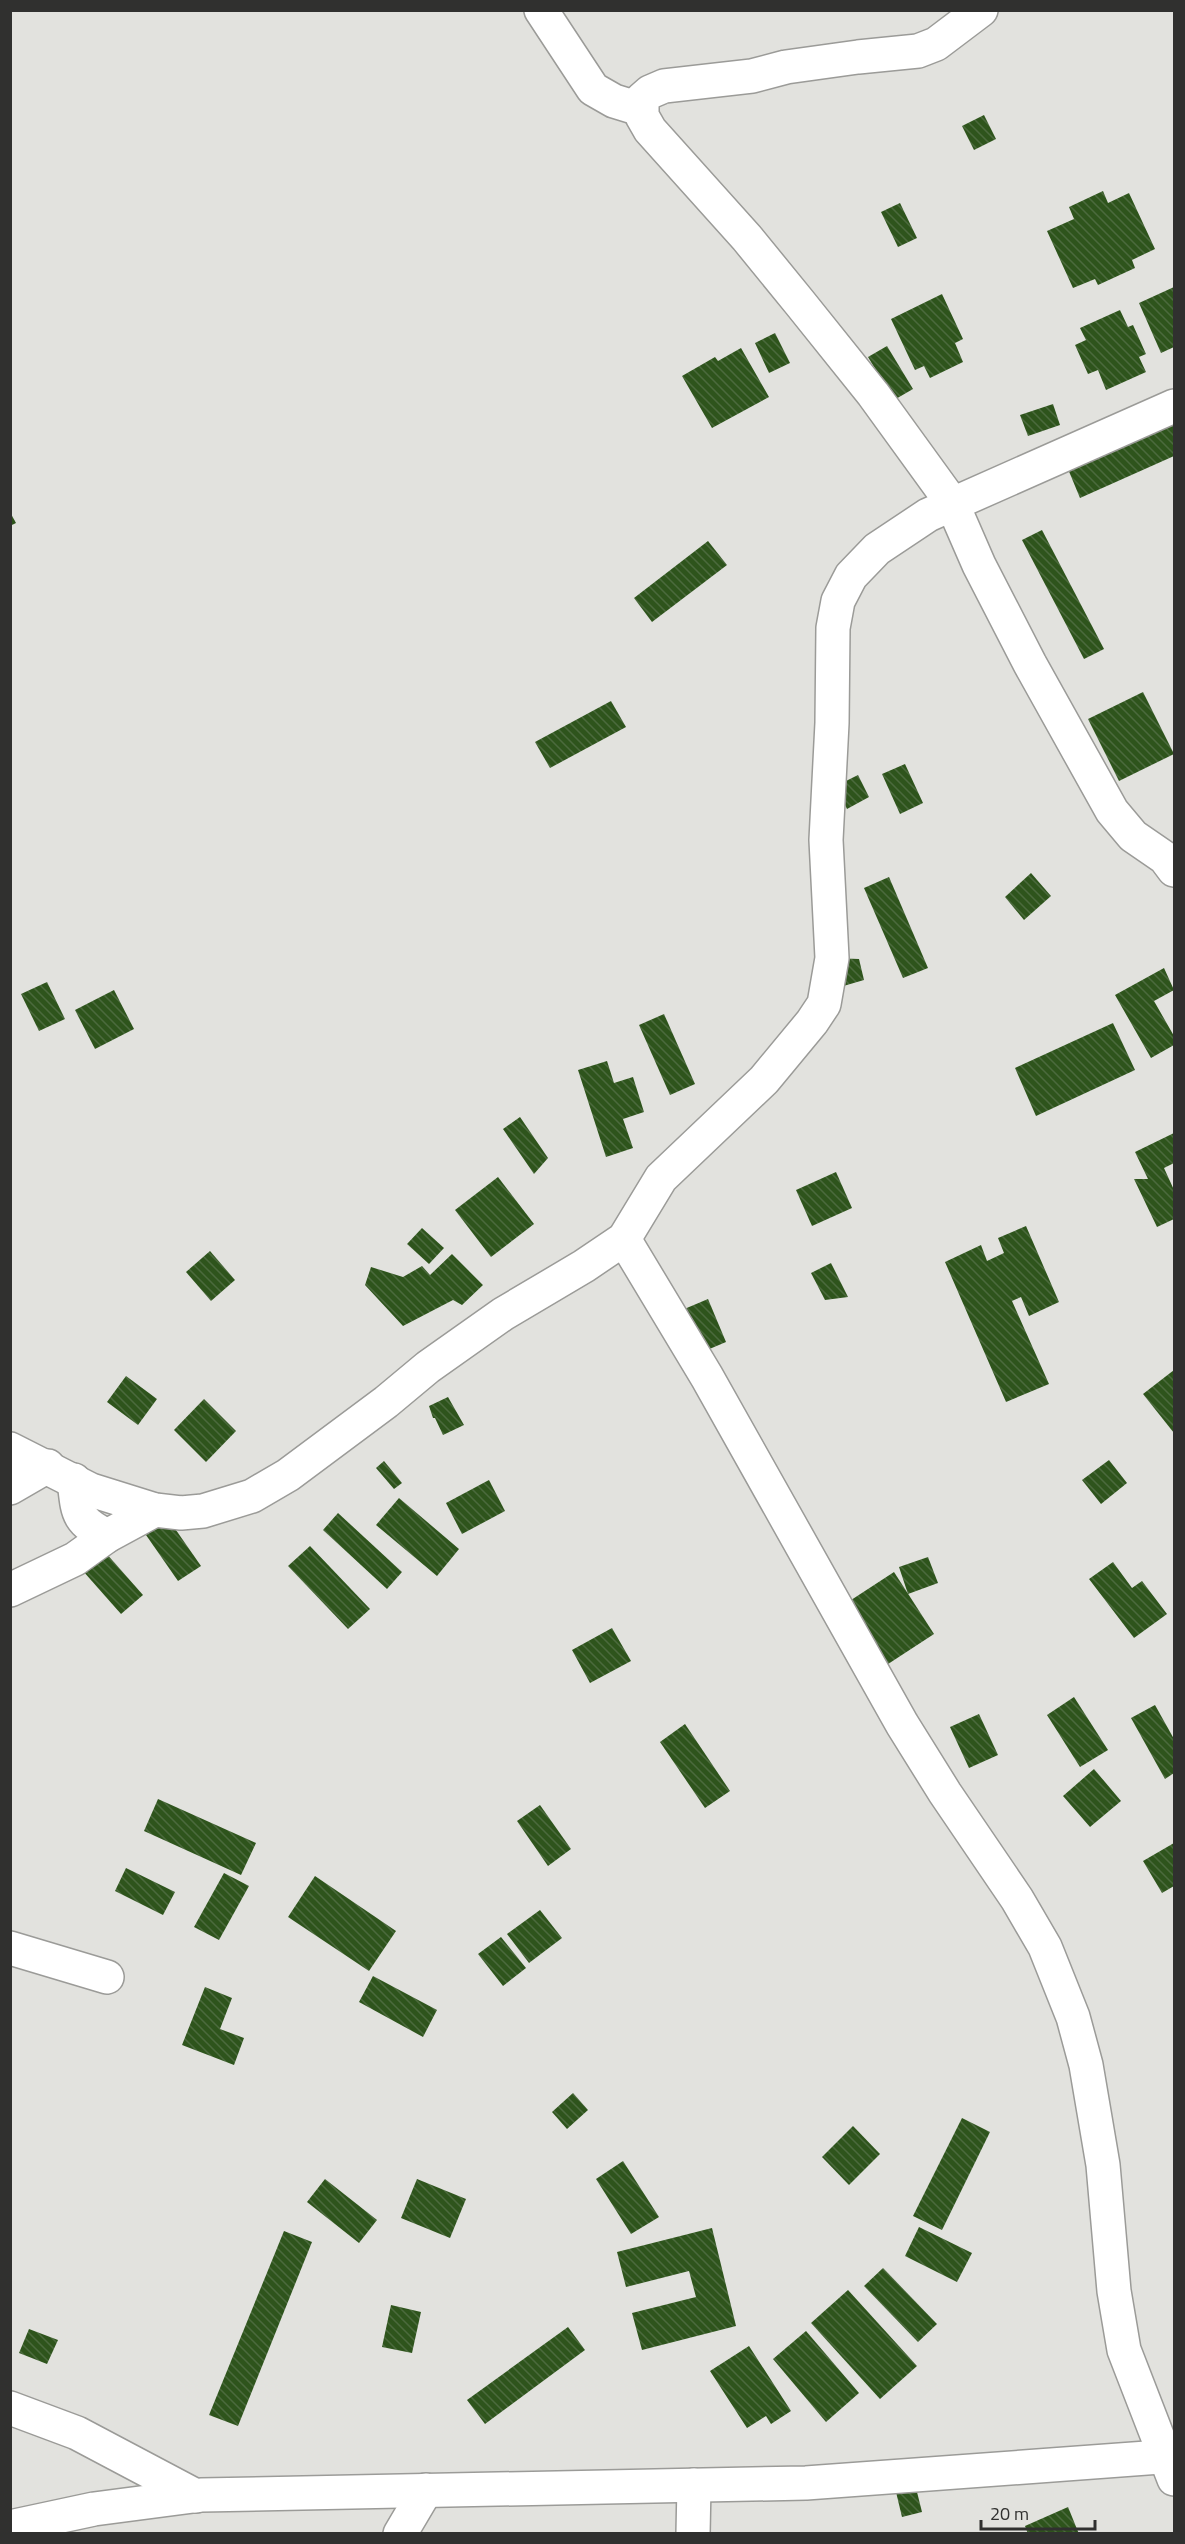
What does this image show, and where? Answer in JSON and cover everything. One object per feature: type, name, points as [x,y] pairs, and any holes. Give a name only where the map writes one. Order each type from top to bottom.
[{"type":"street","points":[[541,10],[593,89],[614,100],[640,109]]},
{"type":"street","points":[[981,10],[936,44],[925,49],[786,67],[724,80],[673,84],[650,92],[642,99],[640,109],[645,123],[657,139],[747,238],[873,394],[952,504],[979,565],[1029,664],[1112,811],[1132,836],[1165,858],[1174,870]]},
{"type":"street","points":[[10,1449],[104,1495],[155,1510],[181,1514],[203,1511],[252,1496],[288,1475],[437,1361],[503,1314],[584,1266],[624,1239],[661,1178],[764,1080],[824,1004],[832,958],[826,840],[835,613],[851,576],[877,549],[928,515],[1174,406]]},
{"type":"street","points":[[10,2527],[89,2521],[196,2496],[806,2483],[1068,2465],[1172,2464],[1124,2350],[1114,2291],[1103,2165],[1086,2065],[1073,2017],[1045,1947],[1017,1899],[945,1793],[902,1724],[707,1377],[624,1239]]},
{"type":"street","points":[[10,1488],[61,1473]]},
{"type":"street","points":[[61,1473],[86,1525],[107,1536]]},
{"type":"street","points":[[10,1590],[26,1573],[75,1559],[107,1536],[155,1510]]},
{"type":"street","points":[[10,1948],[107,1977]]},
{"type":"street","points":[[10,2408],[77,2433],[196,2496]]},
{"type":"street","points":[[693,2534],[694,2485]]},
{"type":"street","points":[[400,2534],[426,2490]]},
{"type":"building","points":[[984,115],[996,139],[974,150],[962,126]]},
{"type":"building","points":[[1103,191],[1108,203],[1129,193],[1155,249],[1132,260],[1135,268],[1098,285],[1095,279],[1073,288],[1047,231],[1074,219],[1069,207]]},
{"type":"building","points":[[900,203],[917,238],[898,247],[881,212]]},
{"type":"building","points":[[1174,287],[1174,347],[1161,353],[1139,303]]},
{"type":"building","points":[[942,294],[963,339],[955,343],[963,362],[930,378],[924,366],[915,370],[891,319]]},
{"type":"building","points":[[1120,310],[1128,327],[1133,325],[1146,354],[1139,357],[1146,372],[1106,390],[1098,370],[1088,374],[1075,345],[1086,340],[1080,328]]},
{"type":"building","points":[[775,333],[790,363],[769,373],[755,343]]},
{"type":"building","points":[[887,346],[913,389],[894,400],[868,357]]},
{"type":"building","points":[[741,348],[769,397],[712,428],[682,376],[715,357],[718,361]]},
{"type":"building","points":[[1053,404],[1060,425],[1028,436],[1020,415]]},
{"type":"building","points":[[1174,422],[1174,456],[1080,498],[1068,469]]},
{"type":"building","points":[[10,512],[16,523],[10,526]]},
{"type":"building","points":[[1042,530],[1104,649],[1084,659],[1022,540]]},
{"type":"building","points":[[708,541],[727,565],[652,622],[634,598]]},
{"type":"building","points":[[1143,692],[1174,754],[1119,781],[1088,719]]},
{"type":"building","points":[[611,701],[626,727],[550,768],[535,742]]},
{"type":"building","points":[[905,764],[923,803],[900,814],[882,774]]},
{"type":"building","points":[[858,775],[869,797],[847,809],[836,786]]},
{"type":"building","points":[[1031,873],[1051,896],[1024,920],[1005,897]]},
{"type":"building","points":[[889,877],[928,968],[903,978],[864,888]]},
{"type":"building","points":[[832,958],[859,959],[864,980],[840,987]]},
{"type":"building","points":[[1164,968],[1174,990],[1154,1001],[1174,1036],[1174,1045],[1151,1058],[1115,995]]},
{"type":"building","points":[[47,982],[65,1019],[39,1031],[21,994]]},
{"type":"building","points":[[114,990],[134,1029],[95,1049],[75,1010]]},
{"type":"building","points":[[664,1014],[695,1084],[670,1095],[639,1025]]},
{"type":"building","points":[[1113,1023],[1135,1070],[1036,1116],[1015,1068]]},
{"type":"building","points":[[607,1061],[614,1083],[633,1077],[644,1112],[623,1119],[633,1148],[606,1157],[578,1070]]},
{"type":"building","points":[[520,1117],[548,1158],[534,1174],[503,1129]]},
{"type":"building","points":[[1174,1133],[1174,1163],[1164,1168],[1174,1190],[1174,1219],[1157,1227],[1134,1179],[1148,1179],[1135,1152]]},
{"type":"building","points":[[836,1172],[852,1208],[812,1226],[796,1190]]},
{"type":"building","points":[[498,1177],[534,1224],[491,1257],[455,1210]]},
{"type":"building","points":[[1026,1226],[1059,1302],[1029,1316],[1021,1297],[1012,1301],[1049,1384],[1006,1402],[945,1262],[981,1245],[987,1261],[1004,1253],[998,1238]]},
{"type":"building","points":[[422,1228],[444,1248],[429,1264],[407,1244]]},
{"type":"building","points":[[210,1251],[235,1280],[211,1301],[186,1272]]},
{"type":"building","points":[[452,1254],[483,1285],[462,1305],[453,1300],[403,1326],[365,1285],[371,1267],[403,1277],[422,1266],[430,1275]]},
{"type":"building","points":[[831,1263],[848,1297],[825,1300],[811,1273]]},
{"type":"building","points":[[708,1299],[726,1342],[700,1353],[682,1310]]},
{"type":"building","points":[[1174,1370],[1174,1433],[1143,1394]]},
{"type":"building","points":[[126,1376],[157,1399],[138,1425],[107,1402]]},
{"type":"building","points":[[448,1397],[464,1425],[443,1435],[429,1406]]},
{"type":"building","points":[[204,1399],[236,1431],[206,1462],[174,1430]]},
{"type":"building","points":[[1109,1460],[1127,1483],[1101,1504],[1082,1480]]},
{"type":"building","points":[[384,1461],[402,1483],[394,1489],[376,1468]]},
{"type":"building","points":[[489,1480],[505,1511],[462,1534],[446,1503]]},
{"type":"building","points":[[399,1498],[459,1549],[437,1576],[376,1525]]},
{"type":"building","points":[[338,1513],[402,1572],[387,1589],[323,1530]]},
{"type":"building","points":[[169,1520],[201,1566],[178,1581],[146,1535]]},
{"type":"building","points":[[310,1546],[370,1609],[348,1629],[288,1566]]},
{"type":"building","points":[[105,1552],[143,1595],[121,1614],[83,1571]]},
{"type":"building","points":[[928,1557],[938,1583],[908,1594],[899,1567]]},
{"type":"building","points":[[1113,1562],[1132,1588],[1142,1581],[1167,1614],[1134,1638],[1089,1579]]},
{"type":"building","points":[[894,1572],[934,1634],[885,1666],[845,1604]]},
{"type":"building","points":[[612,1628],[631,1661],[590,1683],[572,1650]]},
{"type":"building","points":[[1074,1697],[1108,1750],[1080,1767],[1047,1715]]},
{"type":"building","points":[[1155,1705],[1174,1739],[1174,1773],[1165,1779],[1131,1718]]},
{"type":"building","points":[[979,1714],[998,1755],[969,1768],[950,1727]]},
{"type":"building","points":[[685,1724],[730,1791],[705,1808],[660,1742]]},
{"type":"building","points":[[1094,1769],[1121,1801],[1090,1827],[1063,1796]]},
{"type":"building","points":[[158,1799],[256,1843],[241,1875],[144,1831]]},
{"type":"building","points":[[540,1805],[571,1849],[548,1866],[517,1821]]},
{"type":"building","points":[[1174,1843],[1174,1886],[1162,1893],[1143,1861]]},
{"type":"building","points":[[126,1868],[175,1892],[163,1915],[115,1891]]},
{"type":"building","points":[[224,1873],[249,1886],[219,1940],[194,1927]]},
{"type":"building","points":[[315,1876],[396,1931],[369,1971],[288,1917]]},
{"type":"building","points":[[540,1910],[562,1938],[529,1963],[507,1934]]},
{"type":"building","points":[[501,1937],[526,1968],[503,1986],[478,1954]]},
{"type":"building","points":[[373,1976],[437,2010],[423,2037],[359,2002]]},
{"type":"building","points":[[205,1987],[232,1998],[220,2029],[244,2038],[234,2065],[182,2045]]},
{"type":"building","points":[[573,2093],[588,2110],[567,2129],[552,2112]]},
{"type":"building","points":[[962,2118],[990,2132],[942,2230],[913,2216]]},
{"type":"building","points":[[853,2126],[880,2154],[849,2185],[822,2157]]},
{"type":"building","points":[[623,2161],[659,2217],[631,2234],[596,2179]]},
{"type":"building","points":[[325,2179],[377,2220],[359,2243],[307,2202]]},
{"type":"building","points":[[417,2179],[466,2199],[450,2238],[401,2218]]},
{"type":"building","points":[[919,2227],[972,2253],[957,2282],[905,2256]]},
{"type":"building","points":[[712,2228],[736,2326],[642,2350],[632,2313],[696,2297],[689,2271],[626,2287],[617,2252]]},
{"type":"building","points":[[284,2231],[312,2242],[238,2426],[209,2415]]},
{"type":"building","points":[[883,2268],[937,2324],[918,2342],[864,2286]]},
{"type":"building","points":[[848,2290],[917,2366],[880,2399],[811,2323]]},
{"type":"building","points":[[391,2305],[421,2312],[412,2353],[382,2347]]},
{"type":"building","points":[[568,2327],[585,2350],[485,2424],[467,2400]]},
{"type":"building","points":[[29,2329],[58,2340],[47,2364],[19,2353]]},
{"type":"building","points":[[806,2331],[859,2393],[826,2422],[773,2359]]},
{"type":"building","points":[[749,2346],[791,2411],[771,2424],[766,2416],[747,2428],[710,2371]]},
{"type":"building","points":[[916,2488],[922,2512],[902,2517],[896,2492]]},
{"type":"building","points":[[1068,2507],[1079,2534],[1028,2534],[1025,2526]]}]
